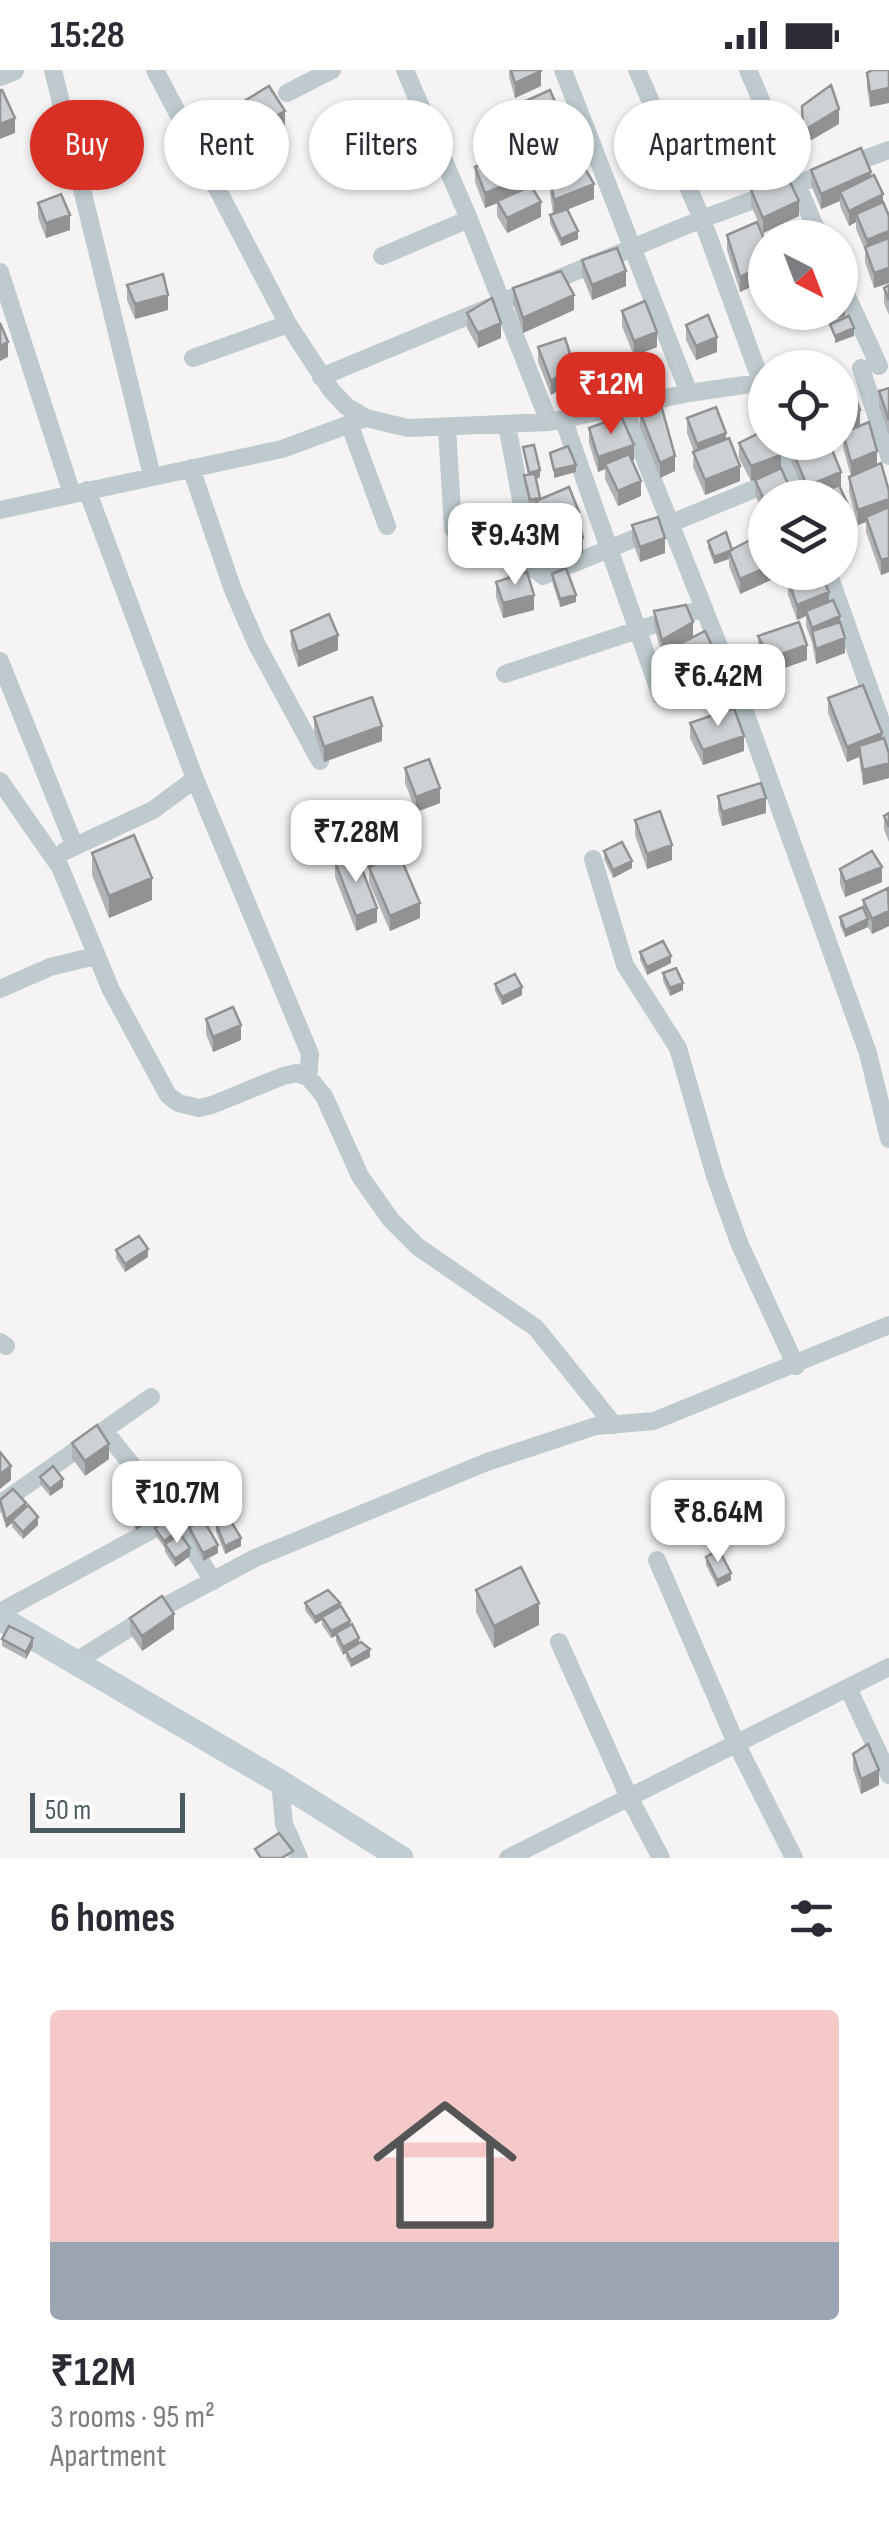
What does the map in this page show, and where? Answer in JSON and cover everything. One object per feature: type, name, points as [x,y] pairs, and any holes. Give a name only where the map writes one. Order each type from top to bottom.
[{"type":"main road","points":[[0,1615],[401,1858]]},
{"type":"street","points":[[0,75],[13,70]]},
{"type":"street","points":[[53,70],[152,476]]},
{"type":"street","points":[[155,70],[288,324],[321,378],[358,422],[387,526]]},
{"type":"street","points":[[287,93],[332,70]]},
{"type":"street","points":[[405,70],[502,304],[556,422],[661,696]]},
{"type":"street","points":[[563,70],[688,394]]},
{"type":"street","points":[[637,70],[702,219],[751,350]]},
{"type":"street","points":[[748,70],[761,100]]},
{"type":"street","points":[[811,177],[889,150]]},
{"type":"street","points":[[321,378],[775,190]]},
{"type":"street","points":[[799,190],[812,220]]},
{"type":"street","points":[[382,256],[469,219]]},
{"type":"street","points":[[0,272],[80,492],[310,1054],[308,1076]]},
{"type":"street","points":[[193,358],[288,324]]},
{"type":"street","points":[[858,324],[876,366],[889,456]]},
{"type":"street","points":[[0,510],[282,449],[358,422],[446,428],[556,422],[688,394],[748,388]]},
{"type":"street","points":[[624,407],[745,712],[868,1054],[889,1139]]},
{"type":"street","points":[[507,425],[534,569],[549,576],[793,473]]},
{"type":"street","points":[[446,428],[453,529]]},
{"type":"street","points":[[788,460],[796,480]]},
{"type":"street","points":[[191,468],[241,608],[320,761]]},
{"type":"street","points":[[834,590],[889,744]]},
{"type":"street","points":[[505,674],[704,608]]},
{"type":"street","points":[[0,661],[74,847]]},
{"type":"street","points":[[869,690],[889,686]]},
{"type":"street","points":[[54,856],[152,810],[195,779]]},
{"type":"street","points":[[0,781],[54,856],[72,890],[95,956],[160,1086],[178,1103],[189,1107],[212,1106],[283,1076],[308,1076],[324,1096],[360,1176],[392,1220],[418,1248],[536,1328],[614,1425]]},
{"type":"street","points":[[593,859],[625,965],[678,1048],[721,1193],[796,1366]]},
{"type":"street","points":[[0,989],[50,966],[95,956]]},
{"type":"street","points":[[75,1662],[158,1610],[255,1558],[486,1462],[596,1426],[654,1421],[889,1325]]},
{"type":"street","points":[[0,1504],[150,1397]]},
{"type":"street","points":[[104,1430],[174,1518],[213,1581]]},
{"type":"street","points":[[0,1615],[174,1518]]},
{"type":"street","points":[[657,1560],[736,1743],[794,1858]]},
{"type":"street","points":[[559,1642],[661,1858]]},
{"type":"street","points":[[508,1858],[889,1668]]},
{"type":"street","points":[[848,1688],[889,1775]]},
{"type":"street","points":[[280,1782],[284,1824],[298,1858]]},
{"type":"building","points":[[511,70],[541,70],[541,71],[515,83]]},
{"type":"building","points":[[889,70],[889,88],[870,92],[867,73]]},
{"type":"building","points":[[831,85],[839,109],[811,126],[810,100]]},
{"type":"building","points":[[269,86],[278,100],[246,100]]},
{"type":"building","points":[[0,90],[15,118],[0,124]]},
{"type":"building","points":[[550,90],[554,100],[528,100]]},
{"type":"building","points":[[861,148],[871,172],[821,194],[811,170]]},
{"type":"building","points":[[874,175],[883,194],[849,211],[840,192]]},
{"type":"building","points":[[522,190],[534,190],[541,202],[507,218],[497,201]]},
{"type":"building","points":[[552,190],[579,190],[554,200]]},
{"type":"building","points":[[751,190],[794,190],[799,201],[763,218]]},
{"type":"building","points":[[61,194],[70,215],[46,223],[38,203]]},
{"type":"building","points":[[883,202],[889,216],[889,231],[867,240],[856,214]]},
{"type":"building","points":[[567,209],[578,231],[561,239],[550,215]]},
{"type":"building","points":[[748,226],[748,273],[740,277],[727,235]]},
{"type":"building","points":[[889,238],[889,268],[874,273],[865,247]]},
{"type":"building","points":[[617,248],[626,271],[592,285],[582,260]]},
{"type":"building","points":[[561,271],[574,295],[523,318],[513,288]]},
{"type":"building","points":[[163,274],[168,295],[135,304],[127,285]]},
{"type":"building","points":[[492,298],[501,323],[478,333],[467,313]]},
{"type":"building","points":[[645,301],[657,332],[634,341],[622,311]]},
{"type":"building","points":[[708,315],[717,337],[696,346],[686,325]]},
{"type":"building","points":[[0,323],[8,342],[0,346]]},
{"type":"building","points":[[565,338],[574,366],[551,381],[538,347]]},
{"type":"building","points":[[889,388],[889,420],[879,391]]},
{"type":"building","points":[[661,405],[675,456],[660,463],[640,412]]},
{"type":"building","points":[[716,407],[726,433],[697,444],[687,418]]},
{"type":"building","points":[[621,416],[634,445],[598,457],[589,428]]},
{"type":"building","points":[[869,422],[877,451],[858,459],[858,427]]},
{"type":"building","points":[[729,438],[740,466],[705,480],[693,452]]},
{"type":"building","points":[[748,438],[748,460],[767,460],[751,466],[739,443]]},
{"type":"building","points":[[534,445],[540,470],[529,473],[523,447]]},
{"type":"building","points":[[568,446],[576,465],[554,470],[550,453]]},
{"type":"building","points":[[629,454],[641,481],[618,491],[605,464]]},
{"type":"building","points":[[796,460],[836,460],[841,472],[822,480],[805,480]]},
{"type":"building","points":[[881,463],[889,499],[858,510],[858,480],[849,477]]},
{"type":"building","points":[[781,468],[786,480],[755,480]]},
{"type":"building","points":[[535,474],[540,498],[530,500],[524,475]]},
{"type":"building","points":[[569,487],[579,512],[576,513],[583,538],[554,549],[536,501]]},
{"type":"building","points":[[889,507],[889,558],[881,560],[866,517]]},
{"type":"building","points":[[512,513],[515,528],[489,533],[486,518]]},
{"type":"building","points":[[658,517],[665,538],[640,547],[632,525]]},
{"type":"building","points":[[726,532],[732,550],[714,557],[708,541]]},
{"type":"building","points":[[748,541],[748,575],[740,579],[729,551]]},
{"type":"building","points":[[518,546],[524,567],[508,572],[503,548]]},
{"type":"building","points":[[566,568],[576,595],[560,599],[552,574]]},
{"type":"building","points":[[527,572],[534,595],[503,603],[496,582]]},
{"type":"building","points":[[792,590],[829,592],[797,605]]},
{"type":"building","points":[[833,600],[840,616],[812,628],[806,611]]},
{"type":"building","points":[[686,605],[693,622],[662,640],[654,611]]},
{"type":"building","points":[[329,614],[338,635],[298,652],[291,631]]},
{"type":"building","points":[[799,622],[807,645],[770,658],[758,636]]},
{"type":"building","points":[[840,622],[845,638],[816,649],[812,631]]},
{"type":"building","points":[[705,631],[717,656],[687,670],[674,647]]},
{"type":"building","points":[[863,685],[882,733],[847,747],[828,698]]},
{"type":"building","points":[[372,697],[382,726],[324,747],[314,717]]},
{"type":"building","points":[[734,708],[744,736],[703,750],[690,723]]},
{"type":"building","points":[[884,738],[889,763],[863,770],[859,746]]},
{"type":"building","points":[[429,759],[440,788],[416,797],[405,768]]},
{"type":"building","points":[[761,783],[766,798],[722,812],[718,796]]},
{"type":"building","points":[[660,811],[672,845],[647,854],[635,820]]},
{"type":"building","points":[[134,835],[152,878],[109,896],[92,853]]},
{"type":"building","points":[[622,842],[632,861],[613,870],[604,851]]},
{"type":"building","points":[[872,851],[882,867],[845,882],[840,869]]},
{"type":"building","points":[[356,854],[377,908],[356,916],[335,862]]},
{"type":"building","points":[[399,854],[420,903],[390,916],[369,867]]},
{"type":"building","points":[[888,888],[889,911],[872,919],[863,900]]},
{"type":"building","points":[[863,907],[868,919],[845,930],[840,917]]},
{"type":"building","points":[[663,941],[671,956],[647,967],[640,952]]},
{"type":"building","points":[[676,968],[683,983],[670,988],[663,973]]},
{"type":"building","points":[[515,974],[522,987],[502,997],[495,984]]},
{"type":"building","points":[[233,1007],[241,1025],[213,1037],[206,1019]]},
{"type":"building","points":[[139,1236],[148,1249],[125,1264],[116,1250]]},
{"type":"building","points":[[97,1425],[109,1444],[85,1461],[72,1443]]},
{"type":"building","points":[[0,1452],[11,1466],[0,1474]]},
{"type":"building","points":[[53,1466],[63,1479],[50,1489],[40,1477]]},
{"type":"building","points":[[13,1489],[26,1503],[6,1520],[0,1500]]},
{"type":"building","points":[[146,1495],[155,1512],[136,1523],[126,1505]]},
{"type":"building","points":[[28,1505],[38,1517],[23,1532],[12,1520]]},
{"type":"building","points":[[169,1518],[180,1530],[164,1541],[155,1528]]},
{"type":"building","points":[[229,1518],[241,1538],[225,1546],[216,1524]]},
{"type":"building","points":[[204,1521],[218,1545],[203,1553],[189,1527]]},
{"type":"building","points":[[180,1534],[190,1548],[175,1559],[165,1544]]},
{"type":"building","points":[[719,1550],[731,1573],[717,1580],[706,1557]]},
{"type":"building","points":[[521,1567],[539,1603],[494,1626],[476,1590]]},
{"type":"building","points":[[328,1590],[340,1603],[315,1617],[305,1603]]},
{"type":"building","points":[[162,1596],[174,1614],[142,1636],[130,1618]]},
{"type":"building","points":[[341,1606],[350,1621],[331,1631],[322,1617]]},
{"type":"building","points":[[352,1624],[359,1638],[343,1647],[336,1633]]},
{"type":"building","points":[[9,1626],[33,1638],[26,1652],[2,1639]]},
{"type":"building","points":[[361,1642],[370,1649],[351,1660],[346,1651]]},
{"type":"building","points":[[868,1744],[879,1770],[861,1779],[853,1754]]},
{"type":"building","points":[[279,1833],[293,1851],[282,1858],[261,1858],[255,1849]]}]
